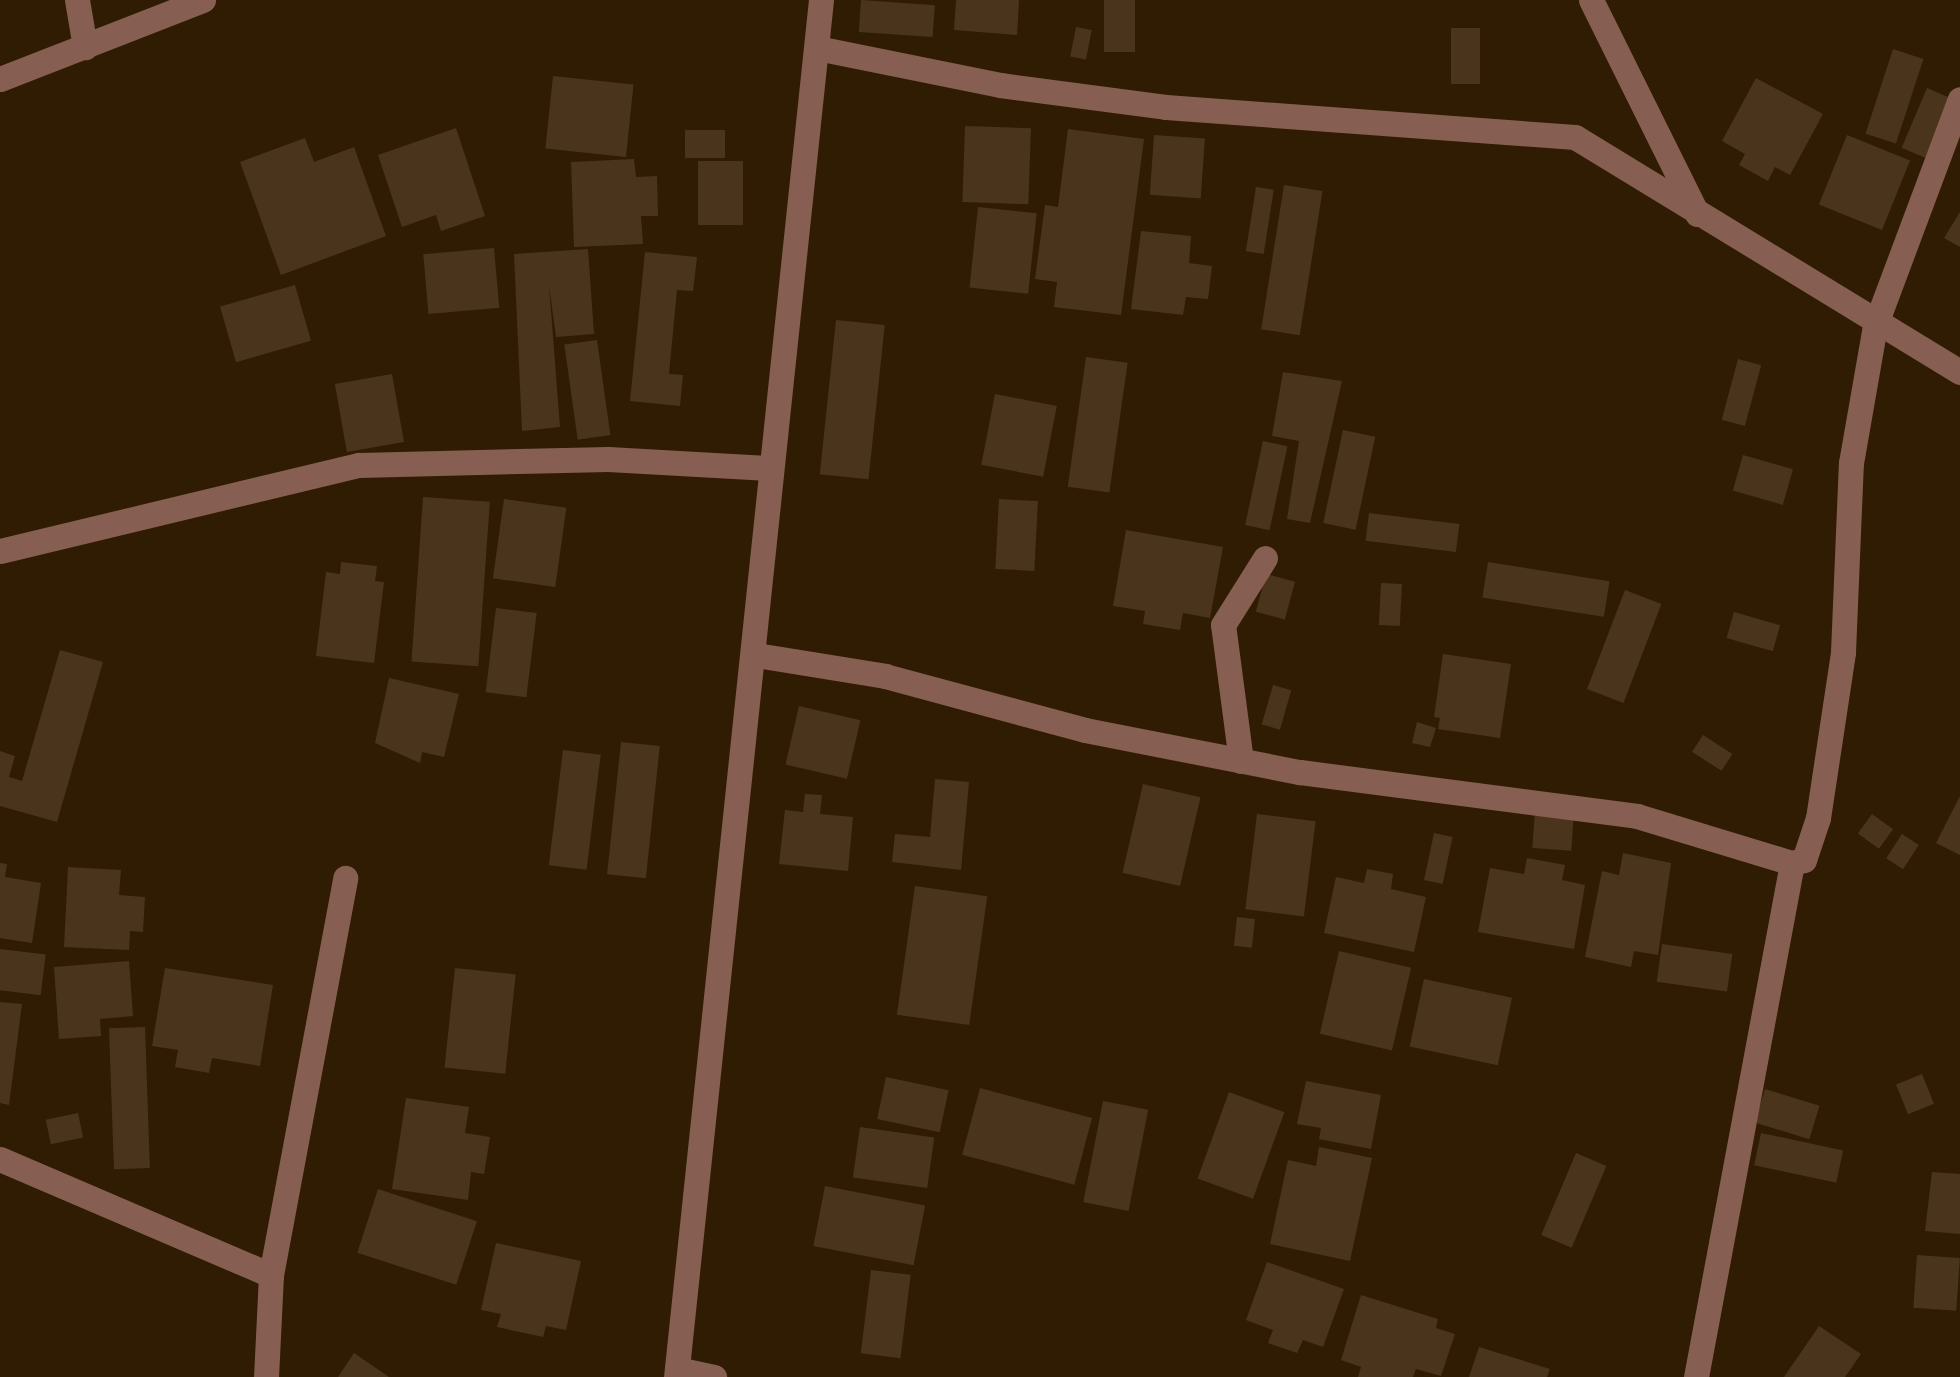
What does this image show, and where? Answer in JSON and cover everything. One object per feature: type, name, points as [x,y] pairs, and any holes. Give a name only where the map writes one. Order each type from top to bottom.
[{"type":"street","points":[[77,0],[85,47]]},
{"type":"street","points":[[0,79],[203,0]]},
{"type":"street","points":[[714,1377],[676,1373],[756,655],[769,468],[821,0]]},
{"type":"street","points":[[1591,0],[1697,214]]},
{"type":"street","points":[[817,48],[1000,85],[1166,107],[1546,131],[1601,148],[1697,214],[1875,326],[1960,372]]},
{"type":"street","points":[[756,655],[885,676],[1085,730],[1241,761],[1637,816],[1792,862],[1804,860],[1818,818],[1843,652],[1851,463],[1875,326],[1960,98]]},
{"type":"street","points":[[0,551],[359,465],[608,459],[769,468]]},
{"type":"street","points":[[1241,761],[1222,625],[1266,558]]},
{"type":"street","points":[[1696,1377],[1792,862]]},
{"type":"street","points":[[266,1377],[271,1275],[345,878]]},
{"type":"street","points":[[0,1158],[271,1275]]},
{"type":"building","points":[[861,0],[935,5],[933,37],[859,32]]},
{"type":"building","points":[[956,0],[1019,0],[1017,35],[954,30]]},
{"type":"building","points":[[1104,0],[1135,0],[1135,52],[1104,52]]},
{"type":"building","points":[[1076,27],[1092,30],[1086,60],[1070,56]]},
{"type":"building","points":[[1451,28],[1480,28],[1480,84],[1451,84]]},
{"type":"building","points":[[1893,49],[1923,59],[1896,144],[1865,134]]},
{"type":"building","points":[[553,76],[634,84],[626,157],[545,149]]},
{"type":"building","points":[[1756,78],[1823,114],[1790,175],[1775,167],[1768,181],[1739,165],[1745,154],[1722,141]]},
{"type":"building","points":[[1927,88],[1951,98],[1926,158],[1902,148]]},
{"type":"building","points":[[965,126],[1031,128],[1028,204],[962,202]]},
{"type":"building","points":[[456,128],[485,216],[441,231],[436,215],[402,227],[378,155]]},
{"type":"building","points":[[1068,129],[1144,139],[1121,315],[1054,307],[1057,282],[1035,279],[1045,205],[1058,207]]},
{"type":"building","points":[[685,130],[725,130],[725,158],[685,158]]},
{"type":"building","points":[[1154,135],[1205,139],[1201,198],[1150,195]]},
{"type":"building","points":[[1847,135],[1910,160],[1882,230],[1819,205]]},
{"type":"building","points":[[305,138],[314,162],[354,147],[386,236],[281,275],[240,162]]},
{"type":"building","points":[[634,159],[636,177],[657,176],[658,216],[641,216],[643,244],[574,247],[571,162]]},
{"type":"building","points":[[698,161],[743,161],[743,225],[698,225]]},
{"type":"building","points":[[1284,185],[1323,191],[1300,335],[1261,329]]},
{"type":"building","points":[[1256,187],[1274,190],[1264,254],[1246,251]]},
{"type":"building","points":[[978,207],[1037,213],[1028,294],[970,288]]},
{"type":"building","points":[[1960,212],[1960,247],[1944,238]]},
{"type":"building","points":[[1141,231],[1191,236],[1189,263],[1212,266],[1208,299],[1186,297],[1183,315],[1131,309]]},
{"type":"building","points":[[494,248],[499,308],[428,314],[423,254]]},
{"type":"building","points":[[588,249],[594,334],[556,337],[549,285],[560,427],[522,431],[514,254]]},
{"type":"building","points":[[645,252],[697,257],[693,291],[677,290],[669,374],[683,375],[680,406],[630,401]]},
{"type":"building","points":[[295,285],[311,341],[236,362],[220,306]]},
{"type":"building","points":[[836,320],[885,325],[869,479],[820,474]]},
{"type":"building","points":[[597,340],[610,435],[578,440],[564,345]]},
{"type":"building","points":[[1086,357],[1128,363],[1109,493],[1068,487]]},
{"type":"building","points":[[1738,359],[1761,365],[1745,426],[1722,420]]},
{"type":"building","points":[[1283,372],[1342,381],[1310,523],[1287,519],[1299,441],[1272,436]]},
{"type":"building","points":[[392,374],[404,442],[347,452],[335,384]]},
{"type":"building","points":[[995,394],[1057,406],[1043,477],[981,465]]},
{"type":"building","points":[[1343,430],[1375,437],[1356,530],[1323,523]]},
{"type":"building","points":[[1263,441],[1287,446],[1270,530],[1245,525]]},
{"type":"building","points":[[1743,455],[1793,469],[1783,505],[1733,491]]},
{"type":"building","points":[[423,497],[490,502],[478,666],[411,662]]},
{"type":"building","points":[[504,499],[566,508],[555,587],[493,578]]},
{"type":"building","points":[[999,499],[1038,501],[1034,571],[995,569]]},
{"type":"building","points":[[1369,513],[1459,524],[1456,552],[1366,541]]},
{"type":"building","points":[[1126,530],[1223,547],[1210,618],[1183,613],[1180,630],[1143,624],[1145,611],[1113,606]]},
{"type":"building","points":[[341,562],[377,566],[375,581],[384,582],[374,663],[316,656],[326,572],[340,574]]},
{"type":"building","points":[[1488,562],[1609,581],[1604,617],[1482,598]]},
{"type":"building","points":[[1266,574],[1295,582],[1285,619],[1256,612]]},
{"type":"building","points":[[1381,583],[1402,584],[1400,626],[1379,625]]},
{"type":"building","points":[[1625,590],[1661,604],[1623,703],[1587,689]]},
{"type":"building","points":[[496,608],[537,613],[526,697],[486,692]]},
{"type":"building","points":[[1734,612],[1780,625],[1773,651],[1727,638]]},
{"type":"building","points":[[60,650],[103,662],[57,822],[0,806],[0,751],[15,756],[9,777],[22,781]]},
{"type":"building","points":[[1443,654],[1511,664],[1500,738],[1438,729],[1440,718],[1434,717]]},
{"type":"building","points":[[389,678],[459,694],[444,757],[422,752],[420,763],[375,743]]},
{"type":"building","points":[[1273,685],[1291,690],[1280,730],[1262,724]]},
{"type":"building","points":[[799,706],[860,720],[847,779],[786,764]]},
{"type":"building","points":[[1417,722],[1436,728],[1430,747],[1412,743]]},
{"type":"building","points":[[1703,735],[1732,754],[1721,771],[1692,752]]},
{"type":"building","points":[[621,742],[660,746],[646,878],[607,874]]},
{"type":"building","points":[[563,750],[601,755],[587,870],[549,865]]},
{"type":"building","points":[[935,779],[969,782],[961,870],[892,862],[895,834],[930,837]]},
{"type":"building","points":[[1143,784],[1200,797],[1180,886],[1123,873]]},
{"type":"building","points":[[805,794],[822,795],[820,814],[853,817],[848,871],[779,864],[785,810],[803,812]]},
{"type":"building","points":[[1960,796],[1960,855],[1936,843]]},
{"type":"building","points":[[1535,810],[1574,813],[1571,851],[1532,848]]},
{"type":"building","points":[[1257,814],[1316,821],[1304,916],[1245,909]]},
{"type":"building","points":[[1872,814],[1893,829],[1879,849],[1858,833]]},
{"type":"building","points":[[1434,833],[1453,837],[1443,884],[1424,880]]},
{"type":"building","points":[[1902,834],[1919,845],[1903,869],[1886,858]]},
{"type":"building","points":[[1623,853],[1671,863],[1658,955],[1634,951],[1631,967],[1585,957],[1602,871],[1619,875]]},
{"type":"building","points":[[1527,858],[1565,865],[1562,880],[1585,885],[1574,949],[1478,932],[1490,868],[1524,874]]},
{"type":"building","points":[[0,863],[7,864],[5,877],[41,883],[32,943],[0,938]]},
{"type":"building","points":[[68,867],[121,870],[119,895],[145,897],[143,932],[130,931],[129,950],[64,947]]},
{"type":"building","points":[[1367,869],[1393,874],[1391,889],[1426,897],[1414,952],[1324,933],[1336,877],[1364,883]]},
{"type":"building","points":[[915,886],[987,896],[969,1025],[897,1015]]},
{"type":"building","points":[[1237,917],[1255,919],[1252,948],[1234,946]]},
{"type":"building","points":[[1662,944],[1732,954],[1727,992],[1657,982]]},
{"type":"building","points":[[0,949],[46,955],[41,995],[0,990]]},
{"type":"building","points":[[1339,951],[1411,968],[1392,1050],[1320,1034]]},
{"type":"building","points":[[129,961],[133,1016],[100,1019],[101,1036],[59,1039],[54,967]]},
{"type":"building","points":[[165,968],[273,985],[260,1066],[212,1058],[209,1073],[175,1067],[178,1050],[152,1046]]},
{"type":"building","points":[[455,968],[516,974],[505,1074],[445,1067]]},
{"type":"building","points":[[1424,979],[1512,998],[1498,1065],[1410,1046]]},
{"type":"building","points":[[0,1002],[22,1004],[9,1105],[0,1103]]},
{"type":"building","points":[[145,1027],[150,1168],[114,1169],[109,1028]]},
{"type":"building","points":[[1922,1074],[1934,1104],[1908,1114],[1896,1084]]},
{"type":"building","points":[[886,1077],[949,1090],[940,1132],[877,1119]]},
{"type":"building","points":[[1306,1081],[1381,1095],[1371,1149],[1319,1139],[1321,1128],[1297,1124]]},
{"type":"building","points":[[980,1088],[1092,1118],[1074,1185],[962,1155]]},
{"type":"building","points":[[1765,1089],[1820,1106],[1809,1139],[1755,1122]]},
{"type":"building","points":[[1229,1092],[1284,1112],[1253,1199],[1198,1178]]},
{"type":"building","points":[[406,1098],[469,1107],[465,1133],[490,1137],[484,1174],[471,1172],[468,1200],[392,1189]]},
{"type":"building","points":[[1103,1101],[1148,1110],[1129,1211],[1083,1202]]},
{"type":"building","points":[[78,1113],[83,1137],[51,1144],[46,1120]]},
{"type":"building","points":[[860,1127],[934,1137],[927,1188],[853,1178]]},
{"type":"building","points":[[1761,1133],[1843,1150],[1836,1183],[1754,1165]]},
{"type":"building","points":[[1319,1147],[1372,1158],[1350,1261],[1270,1244],[1288,1160],[1316,1166]]},
{"type":"building","points":[[1576,1153],[1606,1166],[1572,1248],[1541,1235]]},
{"type":"building","points":[[1932,1172],[1960,1174],[1960,1234],[1925,1231]]},
{"type":"building","points":[[825,1186],[925,1205],[913,1265],[813,1246]]},
{"type":"building","points":[[378,1189],[477,1221],[456,1285],[357,1253]]},
{"type":"building","points":[[496,1243],[581,1261],[566,1330],[546,1326],[543,1337],[497,1327],[501,1314],[481,1310]]},
{"type":"building","points":[[1917,1255],[1960,1258],[1956,1311],[1913,1308]]},
{"type":"building","points":[[1267,1262],[1344,1289],[1323,1347],[1303,1340],[1297,1353],[1268,1343],[1273,1330],[1246,1320]]},
{"type":"building","points":[[871,1270],[911,1275],[900,1358],[861,1353]]},
{"type":"building","points":[[1361,1295],[1438,1319],[1436,1328],[1455,1334],[1441,1376],[1416,1369],[1413,1377],[1358,1377],[1361,1367],[1341,1360]]},
{"type":"building","points":[[1819,1326],[1861,1354],[1845,1377],[1784,1377]]},
{"type":"building","points":[[1479,1347],[1550,1369],[1547,1377],[1469,1377]]},
{"type":"building","points":[[354,1353],[389,1377],[338,1377]]}]
